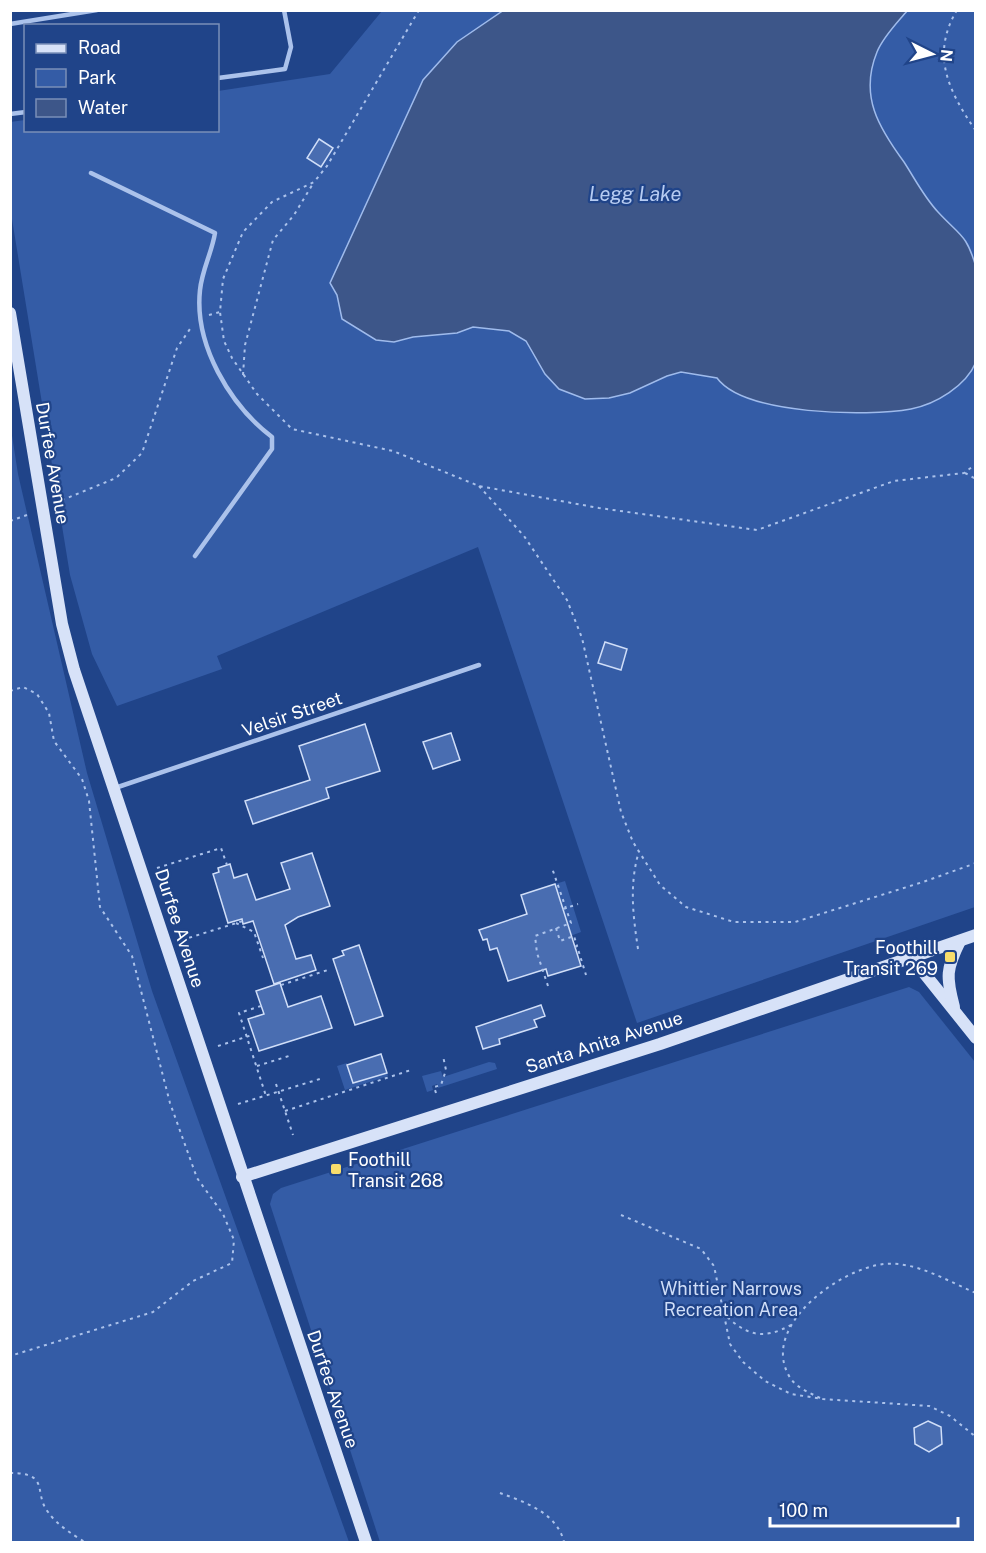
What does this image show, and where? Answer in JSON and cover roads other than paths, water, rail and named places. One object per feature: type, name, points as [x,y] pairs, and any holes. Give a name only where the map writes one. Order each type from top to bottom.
[{"type":"main road","name":"Durfee Avenue","points":[[10,312],[62,624],[86,708],[115,788],[242,1177],[366,1542]]},
{"type":"main road","name":"Santa Anita Avenue","points":[[242,1177],[660,1044],[975,935]]},
{"type":"main road","points":[[956,1014],[947,981],[949,964],[960,941]]},
{"type":"main road","points":[[912,958],[975,1038]]},
{"type":"lane","points":[[10,24],[97,10]]},
{"type":"lane","points":[[219,78],[285,69],[291,47],[284,10]]},
{"type":"lane","points":[[91,173],[215,233],[200,291],[200,316],[208,351],[226,386],[244,410],[272,437],[272,449],[195,556]]},
{"type":"lane","name":"Velsir Street","points":[[115,788],[479,665]]},
{"type":"water","name":"Legg Lake","points":[[504,10],[907,11],[886,36],[877,52],[870,83],[871,97],[874,111],[887,137],[928,200],[962,236],[969,247],[976,267],[976,362],[965,379],[949,393],[921,407],[866,413],[779,406],[753,400],[731,390],[717,378],[681,372],[630,393],[609,398],[585,399],[559,389],[545,374],[526,341],[509,331],[473,327],[457,333],[413,337],[394,342],[376,340],[342,319],[337,295],[330,283],[423,80],[457,42]]},
{"type":"place","name":"Foothill Transit 269","points":[[950,957]]},
{"type":"place","name":"Foothill Transit 268","points":[[336,1169]]},
{"type":"park label","name":"Whittier Narrows Recreation Area","points":[[731,1298]]}]
